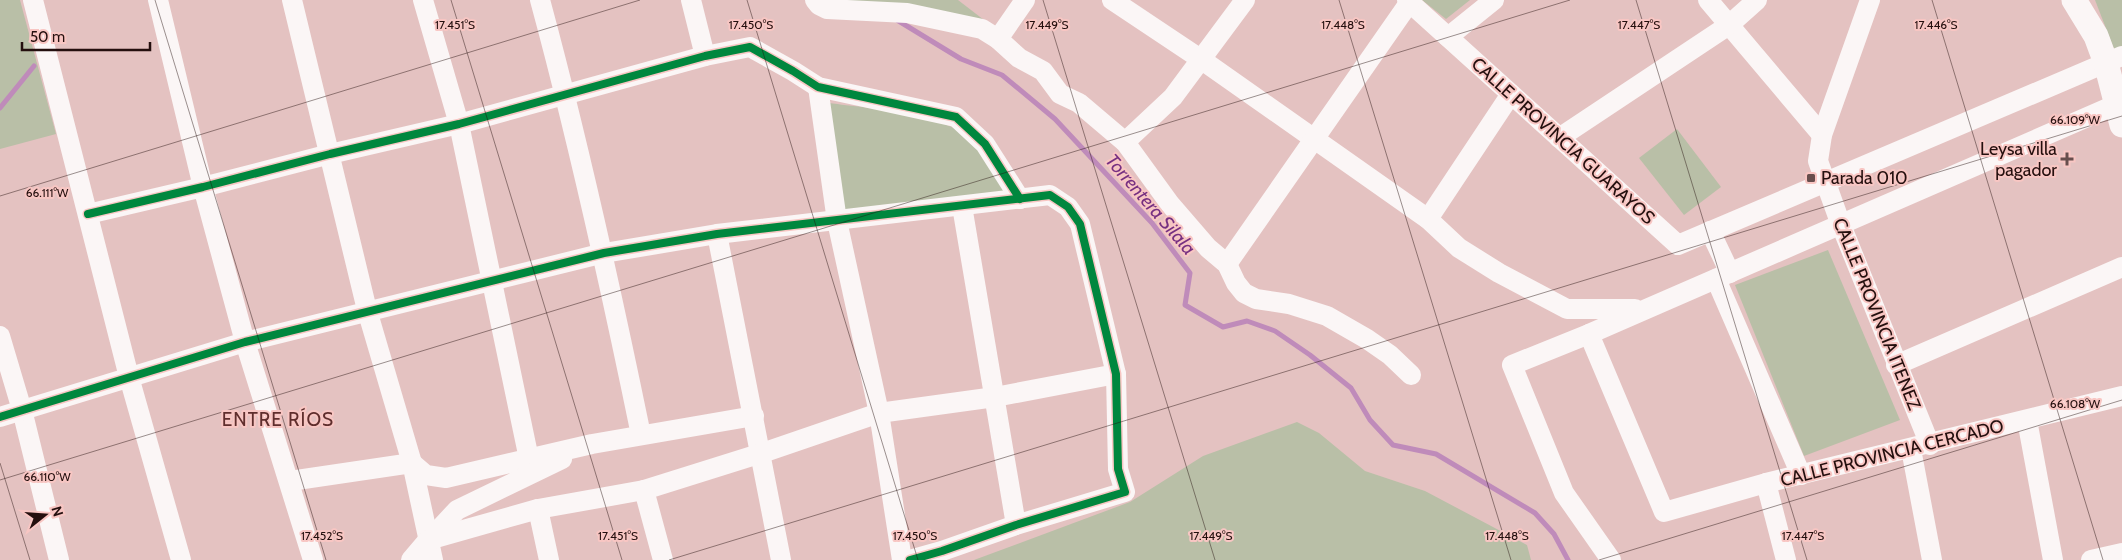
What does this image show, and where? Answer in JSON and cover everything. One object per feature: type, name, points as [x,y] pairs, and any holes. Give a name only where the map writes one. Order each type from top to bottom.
[{"type":"street","points":[[33,0],[129,377],[181,560]]},
{"type":"street","points":[[158,0],[203,187],[245,342],[290,480],[313,560]]},
{"type":"street","points":[[292,0],[368,310],[412,462],[433,560]]},
{"type":"street","points":[[423,0],[459,124],[490,282],[529,459]]},
{"type":"street","points":[[540,0],[566,95],[604,253],[641,435]]},
{"type":"street","points":[[691,0],[705,56]]},
{"type":"street","points":[[815,0],[819,5],[827,9],[916,15],[982,29],[998,39],[1018,58],[1043,71],[1060,94],[1079,103],[1125,142],[1170,204],[1208,248],[1227,264],[1236,283],[1244,293],[1256,299],[1289,304],[1327,316],[1367,338],[1390,355],[1411,375]]},
{"type":"street","points":[[998,39],[1025,0]]},
{"type":"street","points":[[1112,0],[1202,60],[1428,219],[1459,248],[1499,273],[1567,309],[1644,309]]},
{"type":"street","points":[[1125,142],[1173,97],[1245,0]]},
{"type":"street","points":[[1448,37],[1494,0]]},
{"type":"street","points":[[1708,0],[1822,135]]},
{"type":"street","points":[[1559,138],[1729,25],[1758,0]]},
{"type":"street","name":"CALLE PROVINCIA ITENEZ","points":[[1870,0],[1822,135],[1818,161],[1840,225],[1896,366],[1920,447],[1932,560]]},
{"type":"street","points":[[1611,560],[1564,493],[1512,365],[1589,334],[1840,225],[2120,111],[2114,60],[2096,36],[2074,0]]},
{"type":"street","points":[[1227,264],[1315,140],[1408,1]]},
{"type":"street","name":"CALLE PROVINCIA GUARAYOS","points":[[1408,1],[1678,245],[1710,231]]},
{"type":"street","points":[[88,214],[459,124],[705,56],[750,47],[818,87],[956,117],[985,144],[1020,199]]},
{"type":"street","points":[[1801,475],[1723,276],[1710,231],[2114,60]]},
{"type":"street","points":[[818,87],[837,220],[879,413],[902,560]]},
{"type":"street","points":[[1428,219],[1512,94]]},
{"type":"street","points":[[0,417],[245,342],[604,253],[717,234],[1050,195],[1068,208],[1080,224],[1116,374],[1118,469],[1125,492],[1016,524],[942,552],[910,560]]},
{"type":"street","points":[[962,206],[1016,524]]},
{"type":"street","points":[[717,234],[762,453],[781,560]]},
{"type":"street","points":[[1896,366],[2122,267]]},
{"type":"street","name":"CALLE PROVINCIA CERCADO","points":[[1589,334],[1664,512],[1766,483],[1920,447],[2122,396]]},
{"type":"street","points":[[0,336],[22,410],[59,560]]},
{"type":"street","points":[[428,540],[538,509],[644,490],[762,453],[879,413],[995,397],[1116,374]]},
{"type":"street","points":[[412,462],[426,475],[446,478],[592,444],[754,416]]},
{"type":"street","points":[[2026,420],[2053,560]]},
{"type":"street","points":[[411,560],[457,510],[592,444]]},
{"type":"street","points":[[290,480],[412,462]]},
{"type":"street","points":[[1766,483],[1786,560]]},
{"type":"street","points":[[644,490],[663,560]]},
{"type":"street","points":[[538,509],[549,560]]},
{"type":"street","points":[[2091,560],[2122,553]]},
{"type":"green space","points":[[0,0],[20,0],[56,134],[0,149]]},
{"type":"green space","points":[[829,0],[958,0],[984,20]]},
{"type":"green space","points":[[1422,0],[1470,0],[1446,19]]},
{"type":"green space","points":[[2095,0],[2122,0],[2122,46],[2114,49]]},
{"type":"green space","points":[[829,103],[909,114],[949,126],[965,135],[978,146],[1004,189],[1001,196],[844,212]]},
{"type":"green space","points":[[1677,129],[1721,187],[1684,215],[1639,158]]},
{"type":"green space","points":[[1828,250],[1900,420],[1804,456],[1735,285]]},
{"type":"green space","points":[[1297,422],[1319,433],[1365,471],[1425,491],[1527,545],[1531,560],[974,560],[1130,502],[1203,456]]},
{"type":"waterway","name":"Torrentera Silala","points":[[897,20],[961,59],[1002,75],[1055,119],[1152,223],[1190,273],[1185,305],[1223,327],[1247,321],[1275,331],[1310,355],[1351,388],[1370,420],[1393,445],[1436,454],[1535,513],[1554,534],[1568,560]]},
{"type":"waterway","points":[[0,108],[34,66]]},
{"type":"cycle path","points":[[88,214],[459,124],[705,56],[750,47],[818,87],[956,117],[985,144],[1020,199]]},
{"type":"cycle path","points":[[0,417],[245,342],[604,253],[717,234],[1050,195],[1068,207],[1080,224],[1116,374],[1118,469],[1125,492],[910,560]]},
{"type":"place","name":"Leysa villa pagador","points":[[2067,159]]},
{"type":"place","name":"Parada 010","points":[[1811,178]]},
{"type":"district","name":"ENTRE RÍOS","points":[[278,419]]}]
